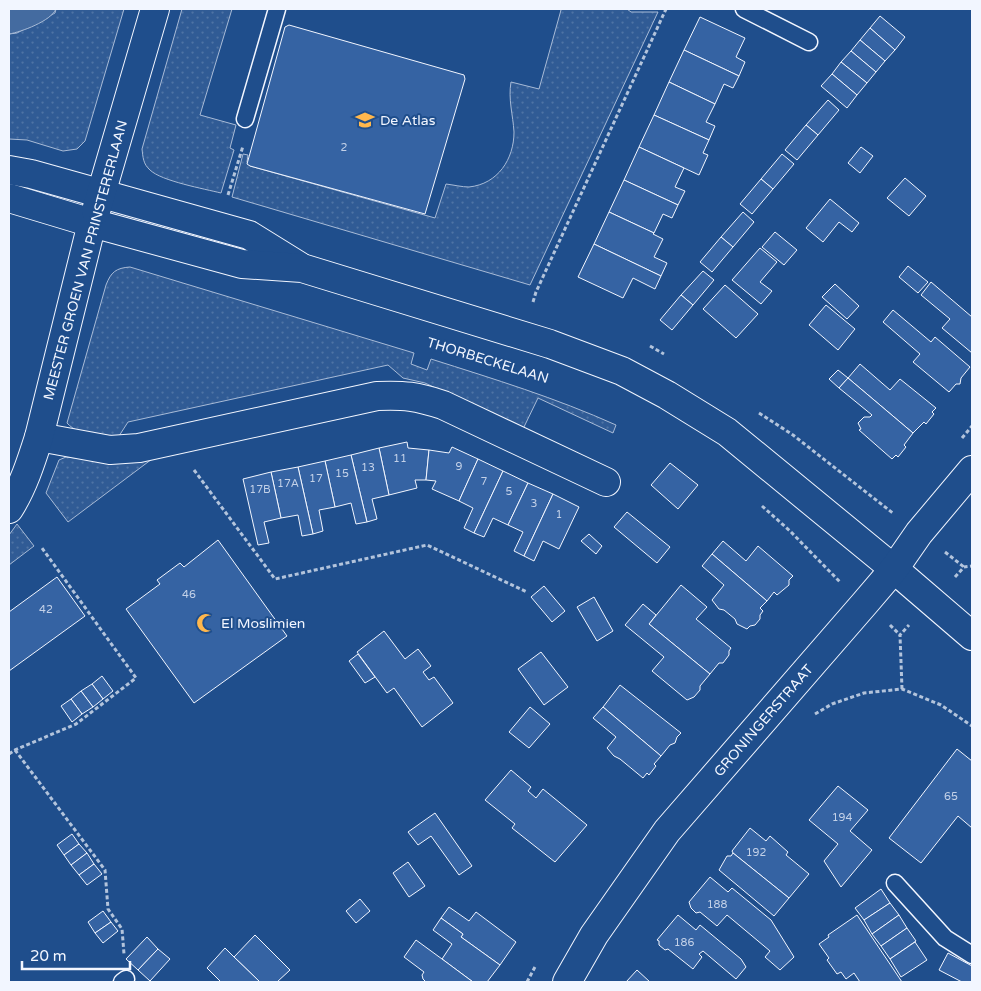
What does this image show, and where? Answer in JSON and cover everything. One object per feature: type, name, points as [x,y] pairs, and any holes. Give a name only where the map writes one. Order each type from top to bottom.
[{"type":"street","name":"MEESTER GROEN VAN PRINSTERERLAAN","points":[[9,509],[29,469],[39,437],[92,224],[154,9]]},
{"type":"street","points":[[9,170],[31,174],[100,195],[249,235],[302,268]]},
{"type":"street","points":[[9,198],[92,224],[242,264],[302,268],[550,344],[622,371],[667,395],[727,432],[894,568],[972,636]]},
{"type":"street","points":[[39,437],[110,450],[139,448],[377,396],[417,396],[443,405],[606,482]]},
{"type":"street","name":"GRONINGERSTRAAT","points":[[567,982],[594,935],[667,831],[894,568],[919,533],[972,470]]},
{"type":"lane","points":[[246,119],[277,9]]},
{"type":"lane","points":[[744,9],[808,42]]},
{"type":"lane","points":[[895,883],[945,938],[972,955]]},
{"type":"path","points":[[533,302],[666,9]]},
{"type":"path","points":[[226,202],[247,132],[246,119]]},
{"type":"path","points":[[176,440],[181,454],[275,579],[427,545],[527,592]]},
{"type":"path","points":[[758,503],[790,531],[838,580]]},
{"type":"path","points":[[9,754],[76,724],[136,678],[42,548]]},
{"type":"path","points":[[964,567],[972,566]]},
{"type":"path","points":[[900,634],[902,689]]},
{"type":"path","points":[[810,720],[816,712],[858,695],[902,689],[941,705],[972,726]]},
{"type":"path","points":[[15,750],[105,870],[108,910],[122,929],[124,980]]},
{"type":"shaded area","points":[[9,9],[56,9],[42,22],[9,34]]},
{"type":"shaded area","points":[[56,9],[124,9],[85,141],[77,149],[63,151],[27,140],[9,139],[9,34],[17,33],[55,13]]},
{"type":"shaded area","points":[[182,9],[232,9],[200,115],[236,125],[230,148],[234,150],[221,193],[163,178],[150,170],[143,158],[142,149]]},
{"type":"shaded area","points":[[559,9],[627,9],[631,12],[658,12],[530,285],[232,197],[243,154],[248,155],[247,162],[250,166],[435,218],[446,184],[469,187],[479,185],[496,175],[507,160],[511,152],[514,132],[510,101],[511,82],[539,89],[561,10]]},
{"type":"shaded area","points":[[130,267],[414,353],[411,364],[427,370],[431,359],[548,398],[616,425],[613,433],[538,398],[523,429],[425,383],[403,378],[388,365],[128,422],[119,436],[98,436],[84,433],[72,428],[67,423],[106,285],[115,272],[121,268]]},
{"type":"shaded area","points":[[66,457],[125,463],[152,459],[68,522],[46,493],[59,460]]},
{"type":"shaded area","points":[[17,524],[34,546],[9,565],[9,535]]},
{"type":"building","points":[[880,16],[905,37],[895,50],[870,28]]},
{"type":"building","points":[[700,17],[745,38],[736,57],[745,62],[739,76],[684,50]]},
{"type":"building","points":[[289,25],[464,75],[465,79],[425,214],[247,164],[285,27]]},
{"type":"building","points":[[870,28],[895,50],[885,61],[860,40]]},
{"type":"building","points":[[860,40],[885,61],[876,72],[851,51]]},
{"type":"building","points":[[684,50],[739,76],[733,88],[724,84],[715,104],[669,82]]},
{"type":"building","points":[[851,51],[876,72],[867,83],[841,62]]},
{"type":"building","points":[[841,62],[867,83],[857,95],[832,74]]},
{"type":"building","points":[[832,74],[857,95],[847,108],[821,86]]},
{"type":"building","points":[[669,82],[715,104],[706,122],[715,126],[709,140],[654,115]]},
{"type":"building","points":[[828,100],[839,110],[818,135],[806,125]]},
{"type":"building","points":[[654,115],[709,140],[703,153],[708,155],[699,175],[639,147]]},
{"type":"building","points":[[806,125],[818,135],[797,160],[785,150]]},
{"type":"building","points":[[639,147],[684,168],[675,187],[685,191],[678,205],[624,180]]},
{"type":"building","points":[[861,147],[873,156],[860,173],[848,163]]},
{"type":"building","points":[[782,154],[794,164],[773,189],[761,179]]},
{"type":"building","points":[[905,178],[926,196],[909,216],[887,198]]},
{"type":"building","points":[[761,179],[773,189],[752,214],[740,204]]},
{"type":"building","points":[[624,180],[678,205],[672,218],[663,214],[654,233],[609,212]]},
{"type":"building","points":[[830,199],[859,223],[852,232],[839,222],[823,242],[806,228]]},
{"type":"building","points":[[609,212],[663,239],[654,257],[667,263],[661,276],[594,244]]},
{"type":"building","points":[[743,212],[754,222],[733,247],[721,237]]},
{"type":"building","points":[[775,232],[797,250],[784,265],[762,247]]},
{"type":"building","points":[[721,237],[733,247],[712,272],[700,262]]},
{"type":"building","points":[[594,244],[661,276],[655,289],[633,278],[623,298],[578,277]]},
{"type":"building","points":[[760,248],[777,262],[760,282],[772,291],[761,304],[732,280]]},
{"type":"building","points":[[908,266],[928,282],[918,293],[899,277]]},
{"type":"building","points":[[703,271],[714,280],[693,305],[681,295]]},
{"type":"building","points":[[931,282],[972,317],[972,353],[942,328],[950,319],[921,295]]},
{"type":"building","points":[[835,284],[859,306],[847,319],[822,297]]},
{"type":"building","points":[[725,285],[758,314],[736,338],[703,309]]},
{"type":"building","points":[[681,295],[693,305],[672,330],[660,320]]},
{"type":"building","points":[[826,305],[855,329],[838,350],[809,325]]},
{"type":"building","points":[[893,310],[931,342],[935,337],[970,367],[961,378],[960,384],[956,384],[949,392],[913,362],[920,354],[883,322]]},
{"type":"building","points":[[860,364],[890,390],[900,379],[936,408],[932,412],[934,414],[926,424],[924,422],[913,433],[848,378]]},
{"type":"building","points":[[838,370],[848,378],[839,388],[829,379]]},
{"type":"building","points":[[848,378],[913,433],[898,457],[896,455],[892,459],[859,430],[861,429],[858,423],[864,417],[872,415],[839,388]]},
{"type":"building","points":[[407,442],[408,448],[429,450],[426,480],[415,480],[417,488],[389,495],[379,448]]},
{"type":"building","points":[[452,447],[478,459],[459,501],[432,489],[436,481],[426,480],[429,450],[449,453]]},
{"type":"building","points":[[379,448],[389,495],[372,499],[377,519],[367,522],[351,455]]},
{"type":"building","points":[[351,455],[367,522],[356,524],[351,503],[335,507],[325,461]]},
{"type":"building","points":[[478,459],[503,471],[474,533],[464,528],[473,508],[459,501]]},
{"type":"building","points":[[325,461],[335,507],[319,510],[323,531],[313,534],[298,467]]},
{"type":"building","points":[[670,463],[698,485],[678,509],[651,485]]},
{"type":"building","points":[[298,467],[313,534],[302,536],[298,515],[281,518],[271,472]]},
{"type":"building","points":[[503,471],[528,483],[508,525],[493,518],[484,537],[474,533]]},
{"type":"building","points":[[271,472],[281,518],[264,522],[269,543],[258,545],[243,479]]},
{"type":"building","points":[[528,483],[553,494],[524,556],[514,551],[523,532],[508,525]]},
{"type":"building","points":[[553,494],[579,507],[559,549],[543,541],[534,561],[524,556]]},
{"type":"building","points":[[627,512],[670,547],[657,563],[614,527]]},
{"type":"building","points":[[589,534],[602,546],[596,554],[581,541]]},
{"type":"building","name":"El Moslimien","points":[[218,540],[287,636],[194,703],[126,609],[160,584],[157,580],[180,563],[184,567]]},
{"type":"building","points":[[723,541],[746,561],[758,546],[793,576],[789,580],[789,585],[777,595],[774,592],[767,601],[712,554]]},
{"type":"building","points":[[712,554],[767,601],[760,608],[763,611],[755,625],[747,629],[737,624],[735,619],[724,610],[719,609],[712,600],[724,585],[702,566]]},
{"type":"building","points":[[57,577],[85,616],[9,671],[9,612]]},
{"type":"building","points":[[681,585],[707,607],[696,619],[731,648],[729,655],[723,663],[719,663],[710,674],[649,624]]},
{"type":"building","points":[[544,586],[565,611],[552,622],[531,597]]},
{"type":"building","points":[[594,597],[613,631],[597,641],[577,607]]},
{"type":"building","points":[[643,604],[656,615],[649,624],[710,674],[694,697],[687,700],[652,671],[664,657],[625,625]]},
{"type":"building","points":[[384,631],[405,659],[418,649],[431,666],[423,672],[429,680],[434,677],[453,703],[422,727],[394,688],[387,693],[357,652]]},
{"type":"building","points":[[541,652],[568,687],[544,705],[518,669]]},
{"type":"building","points":[[358,654],[375,677],[365,683],[349,661]]},
{"type":"building","points":[[102,676],[113,691],[103,699],[92,684]]},
{"type":"building","points":[[92,684],[103,699],[93,707],[81,691]]},
{"type":"building","points":[[620,685],[681,733],[675,743],[670,745],[661,756],[603,707]]},
{"type":"building","points":[[81,691],[93,707],[82,714],[71,699]]},
{"type":"building","points":[[71,699],[82,714],[72,722],[61,706]]},
{"type":"building","points":[[530,707],[550,724],[529,748],[509,732]]},
{"type":"building","points":[[603,707],[661,756],[654,764],[656,766],[649,775],[647,773],[643,778],[614,756],[607,748],[616,737],[593,718]]},
{"type":"building","points":[[957,749],[972,761],[972,828],[958,816],[921,863],[889,838]]},
{"type":"building","points":[[511,770],[531,787],[528,791],[536,798],[543,789],[587,825],[555,862],[512,828],[515,824],[485,800]]},
{"type":"building","points":[[838,786],[868,810],[850,831],[872,850],[841,887],[824,861],[838,844],[809,820]]},
{"type":"building","points":[[435,813],[472,866],[459,875],[431,836],[418,845],[408,832]]},
{"type":"building","points":[[750,828],[766,841],[770,836],[788,852],[786,855],[809,874],[789,898],[733,853],[732,851]]},
{"type":"building","points":[[72,834],[79,844],[64,855],[57,845]]},
{"type":"building","points":[[79,844],[87,853],[71,865],[64,855]]},
{"type":"building","points":[[87,853],[94,864],[79,875],[71,865]]},
{"type":"building","points":[[733,853],[789,898],[774,916],[719,870],[727,856],[731,856]]},
{"type":"building","points":[[408,862],[425,886],[409,897],[393,873]]},
{"type":"building","points":[[94,864],[102,874],[87,885],[79,875]]},
{"type":"building","points":[[710,877],[728,892],[732,888],[771,920],[794,957],[780,970],[765,957],[770,951],[727,915],[717,926],[700,912],[696,913],[691,908],[689,902]]},
{"type":"building","points":[[881,889],[890,903],[864,920],[855,908]]},
{"type":"building","points":[[360,899],[370,911],[356,923],[346,911]]},
{"type":"building","points":[[890,903],[899,915],[872,934],[864,920]]},
{"type":"building","points":[[449,907],[469,921],[476,912],[516,942],[500,965],[461,937],[463,934],[441,918]]},
{"type":"building","points":[[103,911],[111,922],[95,933],[88,922]]},
{"type":"building","points":[[678,915],[696,930],[700,925],[741,959],[746,967],[736,979],[703,951],[699,954],[702,957],[693,969],[668,949],[665,950],[659,945],[657,940]]},
{"type":"building","points":[[857,915],[902,982],[860,982],[854,973],[846,979],[841,972],[837,974],[827,960],[829,958],[819,944],[829,937],[828,935]]},
{"type":"building","points":[[899,915],[907,928],[881,946],[872,934]]},
{"type":"building","points":[[441,918],[463,934],[461,937],[500,965],[487,982],[473,982],[442,959],[452,944],[433,930]]},
{"type":"building","points":[[111,922],[118,931],[103,943],[95,933]]},
{"type":"building","points":[[907,928],[916,941],[890,959],[881,946]]},
{"type":"building","points":[[255,935],[290,970],[277,982],[260,982],[234,957]]},
{"type":"building","points":[[147,937],[158,949],[138,970],[126,959]]},
{"type":"building","points":[[416,940],[473,982],[426,982],[422,975],[424,972],[404,957]]},
{"type":"building","points":[[915,942],[927,960],[901,977],[890,959]]},
{"type":"building","points":[[225,948],[260,982],[221,982],[207,968]]},
{"type":"building","points":[[158,949],[170,959],[150,981],[138,970]]},
{"type":"building","points":[[948,953],[972,966],[972,982],[962,982],[939,970]]},
{"type":"building","points":[[637,970],[650,982],[626,982]]},
{"type":"place","name":"De Atlas","points":[[365,120]]},
{"type":"place","name":"El Moslimien","points":[[206,623]]}]
